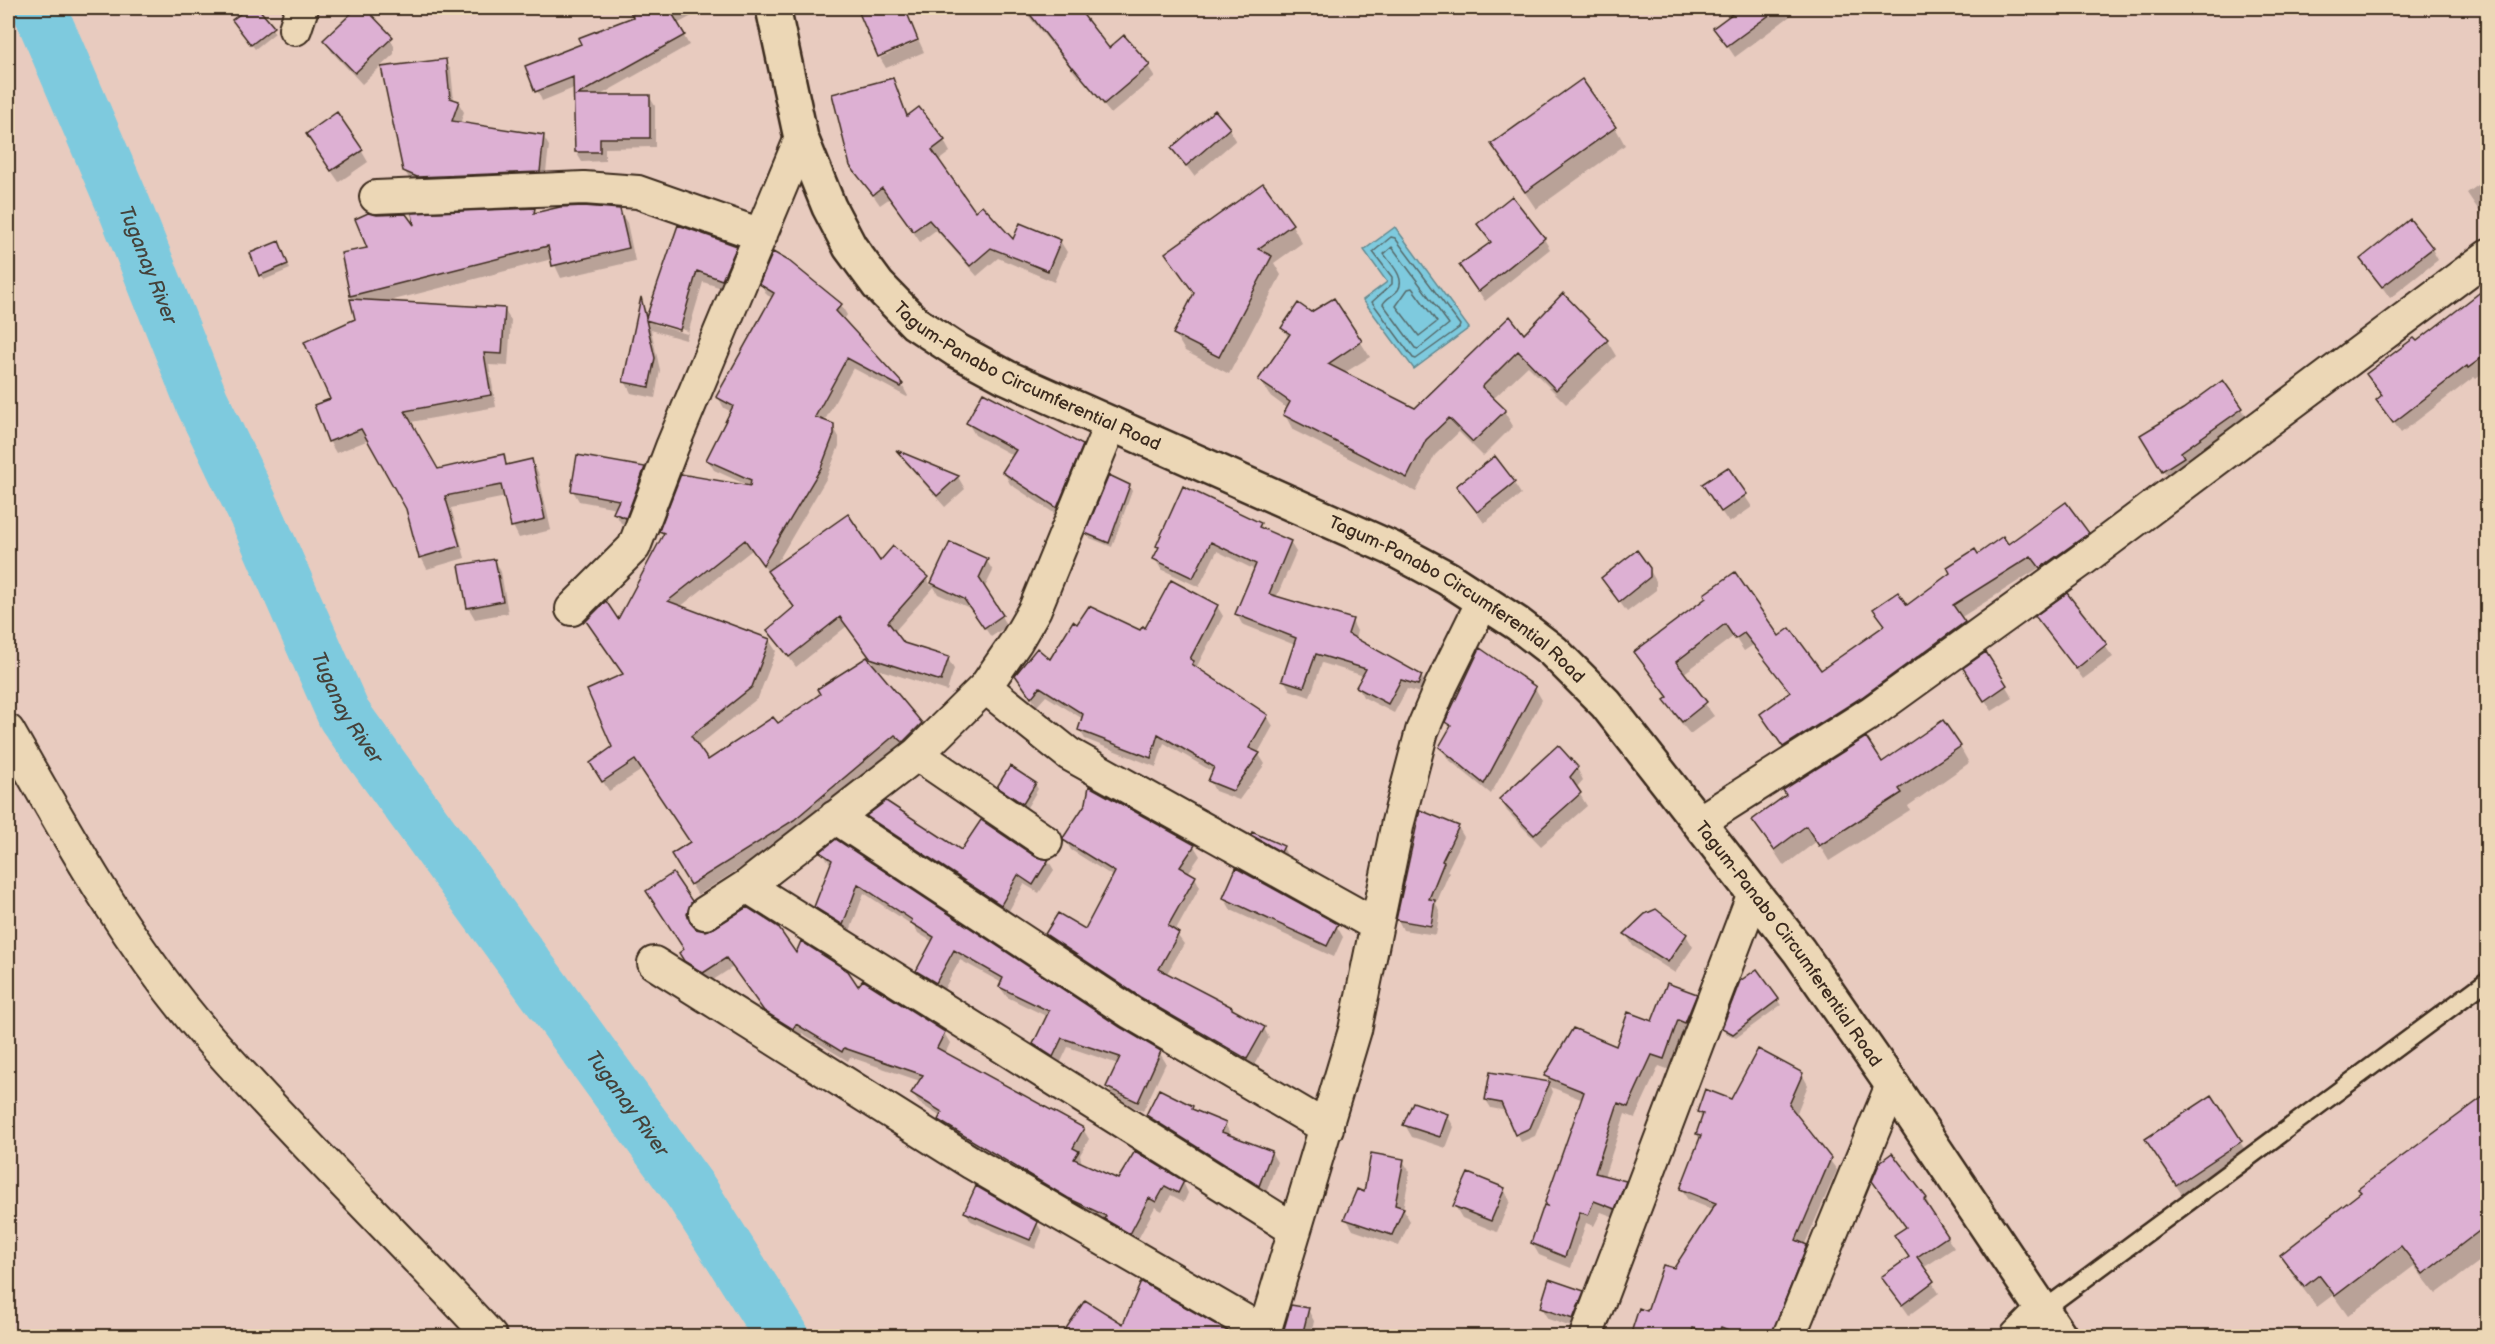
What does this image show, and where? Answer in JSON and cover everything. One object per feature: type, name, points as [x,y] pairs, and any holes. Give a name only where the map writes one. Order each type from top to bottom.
[{"type":"main road","name":"Tagum-Panabo Circumferential Road","points":[[773,8],[801,138],[829,207],[850,247],[878,285],[915,323],[956,350],[1006,377],[1391,548],[1447,578],[1518,624],[1553,651],[1606,704],[1799,951],[2052,1323]]},
{"type":"street","points":[[572,609],[634,547],[672,447],[801,138]]},
{"type":"street","points":[[376,197],[584,188],[638,192],[761,235]]},
{"type":"street","points":[[1699,822],[1891,698],[2081,561],[2487,256]]},
{"type":"street","points":[[705,913],[747,886],[917,754],[985,687],[1016,642],[1035,609],[1111,423]]},
{"type":"street","points":[[654,963],[972,1163],[1263,1334],[1355,1030],[1398,822],[1422,731],[1441,686],[1483,601]]},
{"type":"street","points":[[985,687],[1069,754],[1377,925]]},
{"type":"street","points":[[8,731],[96,884],[140,950],[206,1034],[490,1336]]},
{"type":"street","points":[[917,754],[1046,842]]},
{"type":"street","points":[[835,817],[1130,1012],[1327,1128]]},
{"type":"street","points":[[747,886],[1295,1230]]},
{"type":"street","points":[[1586,1336],[1754,893]]},
{"type":"street","points":[[1790,1336],[1892,1085]]},
{"type":"street","points":[[2017,1336],[2052,1323]]},
{"type":"lane","points":[[2052,1323],[2487,980]]},
{"type":"water","points":[[1395,227],[1469,328],[1414,369],[1363,300],[1387,282],[1364,250]]},
{"type":"building","points":[[248,8],[258,8],[274,27],[251,45],[232,20]]},
{"type":"building","points":[[357,8],[365,8],[393,37],[355,73],[323,40]]},
{"type":"building","points":[[628,8],[669,8],[685,35],[577,95],[650,95],[650,138],[600,138],[600,152],[575,152],[573,77],[535,92],[525,66],[581,44],[578,38],[633,17]]},
{"type":"building","points":[[857,8],[905,8],[918,40],[878,57]]},
{"type":"building","points":[[1025,8],[1078,8],[1109,48],[1124,35],[1150,65],[1104,104],[1072,68]]},
{"type":"building","points":[[1740,8],[1779,8],[1727,46],[1713,28]]},
{"type":"building","points":[[446,59],[450,98],[459,101],[452,121],[544,135],[540,172],[417,177],[403,171],[381,67]]},
{"type":"building","points":[[893,78],[907,116],[919,107],[945,140],[932,150],[975,211],[982,205],[1013,239],[1020,223],[1061,240],[1048,271],[991,248],[970,266],[929,220],[913,231],[882,188],[873,195],[850,166],[832,94]]},
{"type":"building","points":[[1582,79],[1616,127],[1525,192],[1491,144]]},
{"type":"building","points":[[1215,110],[1230,128],[1186,166],[1171,148]]},
{"type":"building","points":[[337,112],[363,150],[331,171],[306,134]]},
{"type":"building","points":[[1263,183],[1293,224],[1258,249],[1272,256],[1219,357],[1173,334],[1194,293],[1165,253]]},
{"type":"building","points":[[1512,196],[1545,238],[1478,292],[1459,265],[1491,242],[1477,224]]},
{"type":"building","points":[[560,207],[620,209],[629,248],[552,266],[548,246],[350,296],[341,253],[367,248],[355,219],[368,213],[406,214],[414,225],[412,213],[535,208],[534,213]]},
{"type":"building","points":[[2410,219],[2433,248],[2382,287],[2360,259]]},
{"type":"building","points":[[678,225],[737,246],[722,280],[697,271],[680,330],[646,320],[655,358],[649,387],[623,382],[641,297],[646,318]]},
{"type":"building","points":[[279,241],[288,264],[259,276],[250,253]]},
{"type":"building","points":[[773,252],[789,261],[842,304],[836,311],[903,384],[901,387],[847,358],[815,417],[834,424],[834,434],[821,468],[763,565],[745,540],[668,601],[770,639],[752,687],[691,736],[708,760],[773,717],[778,723],[820,694],[817,689],[867,657],[922,723],[903,742],[895,735],[794,820],[690,885],[671,854],[690,842],[635,760],[602,782],[590,763],[612,747],[587,690],[623,674],[586,621],[606,601],[618,619],[664,533],[659,531],[681,474],[750,486],[751,480],[706,460],[733,406],[716,397],[774,293],[759,284]]},
{"type":"building","points":[[2487,287],[2487,354],[2468,368],[2467,366],[2393,423],[2376,400],[2382,395],[2366,374],[2414,338],[2417,341]]},
{"type":"building","points":[[1563,293],[1608,340],[1556,390],[1518,351],[1482,387],[1506,410],[1473,442],[1449,418],[1426,440],[1407,478],[1283,415],[1290,402],[1258,380],[1290,334],[1281,328],[1298,303],[1311,312],[1334,298],[1362,341],[1328,364],[1415,408],[1510,316],[1524,334]]},
{"type":"building","points":[[350,299],[505,308],[502,354],[484,353],[491,395],[405,411],[438,469],[504,454],[506,465],[532,459],[545,519],[511,527],[501,485],[445,496],[460,546],[419,558],[406,509],[361,429],[328,442],[314,405],[330,399],[304,342],[355,319]]},
{"type":"building","points":[[2223,380],[2243,408],[2181,452],[2184,457],[2162,471],[2140,435],[2183,409]]},
{"type":"building","points":[[983,392],[1083,445],[1057,508],[1002,472],[1016,450],[966,423]]},
{"type":"building","points":[[896,450],[959,476],[937,496]]},
{"type":"building","points":[[577,455],[645,467],[626,518],[613,513],[619,500],[571,491]]},
{"type":"building","points":[[1495,456],[1515,482],[1477,512],[1456,486]]},
{"type":"building","points":[[1728,467],[1747,494],[1721,512],[1702,484]]},
{"type":"building","points":[[1109,475],[1130,485],[1109,543],[1085,533]]},
{"type":"building","points":[[1183,486],[1261,523],[1259,527],[1291,541],[1269,594],[1353,619],[1348,634],[1422,675],[1418,685],[1401,680],[1388,704],[1356,687],[1366,669],[1316,654],[1304,687],[1282,680],[1296,638],[1235,614],[1256,564],[1211,542],[1193,578],[1153,559],[1159,547],[1156,546]]},
{"type":"building","points":[[2066,502],[2089,533],[2040,568],[2031,556],[1953,605],[1965,622],[1862,697],[1783,747],[1760,714],[1790,692],[1744,633],[1735,639],[1725,624],[1676,662],[1707,702],[1682,722],[1664,700],[1668,697],[1634,652],[1706,598],[1704,594],[1735,572],[1779,636],[1790,628],[1821,670],[1885,625],[1873,609],[1898,592],[1907,605],[1950,573],[1947,567],[1975,549],[1978,554],[2003,536],[2008,544]]},
{"type":"building","points":[[848,514],[880,561],[893,546],[928,577],[888,622],[904,643],[949,657],[941,681],[870,658],[840,617],[789,657],[767,630],[794,607],[767,571]]},
{"type":"building","points":[[950,542],[988,559],[979,578],[1003,615],[984,628],[964,599],[931,583]]},
{"type":"building","points":[[1637,550],[1650,568],[1650,577],[1619,602],[1601,578]]},
{"type":"building","points":[[495,559],[503,601],[467,608],[459,565]]},
{"type":"building","points":[[1171,580],[1218,605],[1190,659],[1194,661],[1192,664],[1268,715],[1249,748],[1260,753],[1233,791],[1208,781],[1214,767],[1158,734],[1151,758],[1078,730],[1083,714],[1040,687],[1031,698],[1015,675],[1037,648],[1050,659],[1073,621],[1077,624],[1089,606],[1140,630],[1143,626],[1145,628]]},
{"type":"building","points":[[2067,593],[2107,644],[2076,669],[2035,616]]},
{"type":"building","points":[[1480,648],[1536,687],[1484,784],[1439,747],[1451,726],[1445,722]]},
{"type":"building","points":[[1986,652],[2007,685],[1984,701],[1963,668]]},
{"type":"building","points":[[1943,720],[1961,746],[1899,789],[1902,793],[1819,846],[1806,826],[1774,850],[1752,820],[1786,795],[1783,790],[1866,737],[1882,762]]},
{"type":"building","points":[[1558,745],[1578,767],[1570,777],[1581,793],[1534,835],[1499,799]]},
{"type":"building","points":[[1010,766],[1036,783],[1023,804],[997,787]]},
{"type":"building","points":[[1089,786],[1195,845],[1180,867],[1196,876],[1168,926],[1179,933],[1159,969],[1265,1027],[1247,1059],[1140,997],[1045,934],[1058,913],[1085,929],[1115,872],[1063,840],[1086,803]]},
{"type":"building","points":[[886,801],[961,850],[981,820],[1036,857],[1049,859],[1033,885],[1018,875],[1001,905],[866,816]]},
{"type":"building","points":[[1420,810],[1459,826],[1442,861],[1444,862],[1429,899],[1435,900],[1431,926],[1396,920]]},
{"type":"building","points":[[1252,832],[1284,846],[1281,852],[1251,835]]},
{"type":"building","points":[[836,839],[1120,1027],[1161,1051],[1138,1102],[1106,1087],[1120,1057],[1062,1038],[1053,1057],[1033,1044],[1049,1011],[999,987],[1003,978],[954,950],[936,983],[916,971],[934,937],[858,884],[843,925],[814,907],[832,860],[820,852]]},
{"type":"building","points":[[1236,868],[1338,924],[1327,946],[1223,898]]},
{"type":"building","points":[[673,873],[692,901],[687,914],[696,929],[705,931],[714,928],[747,907],[778,927],[796,953],[801,941],[848,971],[858,986],[863,980],[945,1032],[937,1048],[1084,1128],[1073,1148],[1079,1151],[1074,1159],[1118,1179],[1135,1151],[1184,1181],[1178,1193],[1165,1186],[1156,1202],[1149,1198],[1130,1234],[1104,1219],[1106,1216],[1068,1198],[938,1120],[942,1112],[911,1093],[923,1075],[844,1048],[842,1052],[796,1024],[793,1029],[764,1011],[726,958],[703,973],[684,961],[679,953],[684,949],[646,891]]},
{"type":"building","points":[[1656,909],[1687,934],[1668,962],[1624,934],[1645,914]]},
{"type":"building","points":[[1757,969],[1779,999],[1733,1034],[1722,1028],[1740,981]]},
{"type":"building","points":[[1667,983],[1697,994],[1685,1023],[1678,1020],[1664,1059],[1652,1055],[1628,1107],[1618,1103],[1595,1173],[1626,1181],[1615,1209],[1594,1201],[1588,1215],[1580,1212],[1565,1257],[1531,1243],[1544,1205],[1547,1206],[1545,1202],[1584,1092],[1544,1076],[1573,1028],[1616,1046],[1628,1012],[1652,1021]]},
{"type":"building","points":[[1758,1049],[1803,1073],[1789,1105],[1831,1158],[1796,1240],[1807,1245],[1771,1336],[1743,1336],[1721,1327],[1717,1336],[1693,1328],[1690,1336],[1630,1336],[1639,1308],[1647,1311],[1663,1265],[1674,1268],[1716,1203],[1680,1189],[1701,1135],[1696,1134],[1703,1114],[1697,1112],[1705,1089],[1731,1099]]},
{"type":"building","points":[[1490,1072],[1550,1082],[1530,1128],[1515,1135],[1501,1103],[1485,1100]]},
{"type":"building","points":[[1159,1089],[1193,1106],[1192,1109],[1226,1123],[1222,1132],[1272,1151],[1259,1186],[1146,1115]]},
{"type":"building","points":[[2487,1094],[2487,1225],[2423,1274],[2401,1246],[2335,1296],[2319,1275],[2304,1287],[2280,1255],[2361,1192],[2358,1189]]},
{"type":"building","points":[[2212,1095],[2242,1141],[2176,1185],[2145,1139]]},
{"type":"building","points":[[1413,1102],[1448,1114],[1440,1137],[1403,1125]]},
{"type":"building","points":[[1371,1153],[1404,1159],[1395,1205],[1404,1208],[1392,1235],[1344,1219],[1357,1189],[1364,1192]]},
{"type":"building","points":[[1892,1153],[1927,1198],[1924,1200],[1948,1236],[1917,1257],[1934,1281],[1902,1305],[1881,1277],[1909,1257],[1894,1235],[1906,1227],[1872,1181],[1880,1162]]},
{"type":"building","points":[[1468,1173],[1505,1188],[1491,1221],[1453,1206]]},
{"type":"building","points":[[976,1186],[1038,1222],[1030,1240],[964,1212]]},
{"type":"building","points":[[1549,1279],[1584,1291],[1573,1319],[1540,1308]]},
{"type":"building","points":[[1141,1282],[1236,1336],[1061,1336],[1085,1300],[1123,1324]]},
{"type":"building","points":[[1291,1305],[1309,1308],[1302,1336],[1282,1336]]},
{"type":"waterway","name":"Tuganay River","points":[[39,8],[124,206],[202,402],[258,519],[344,715],[692,1193],[782,1336]]}]
